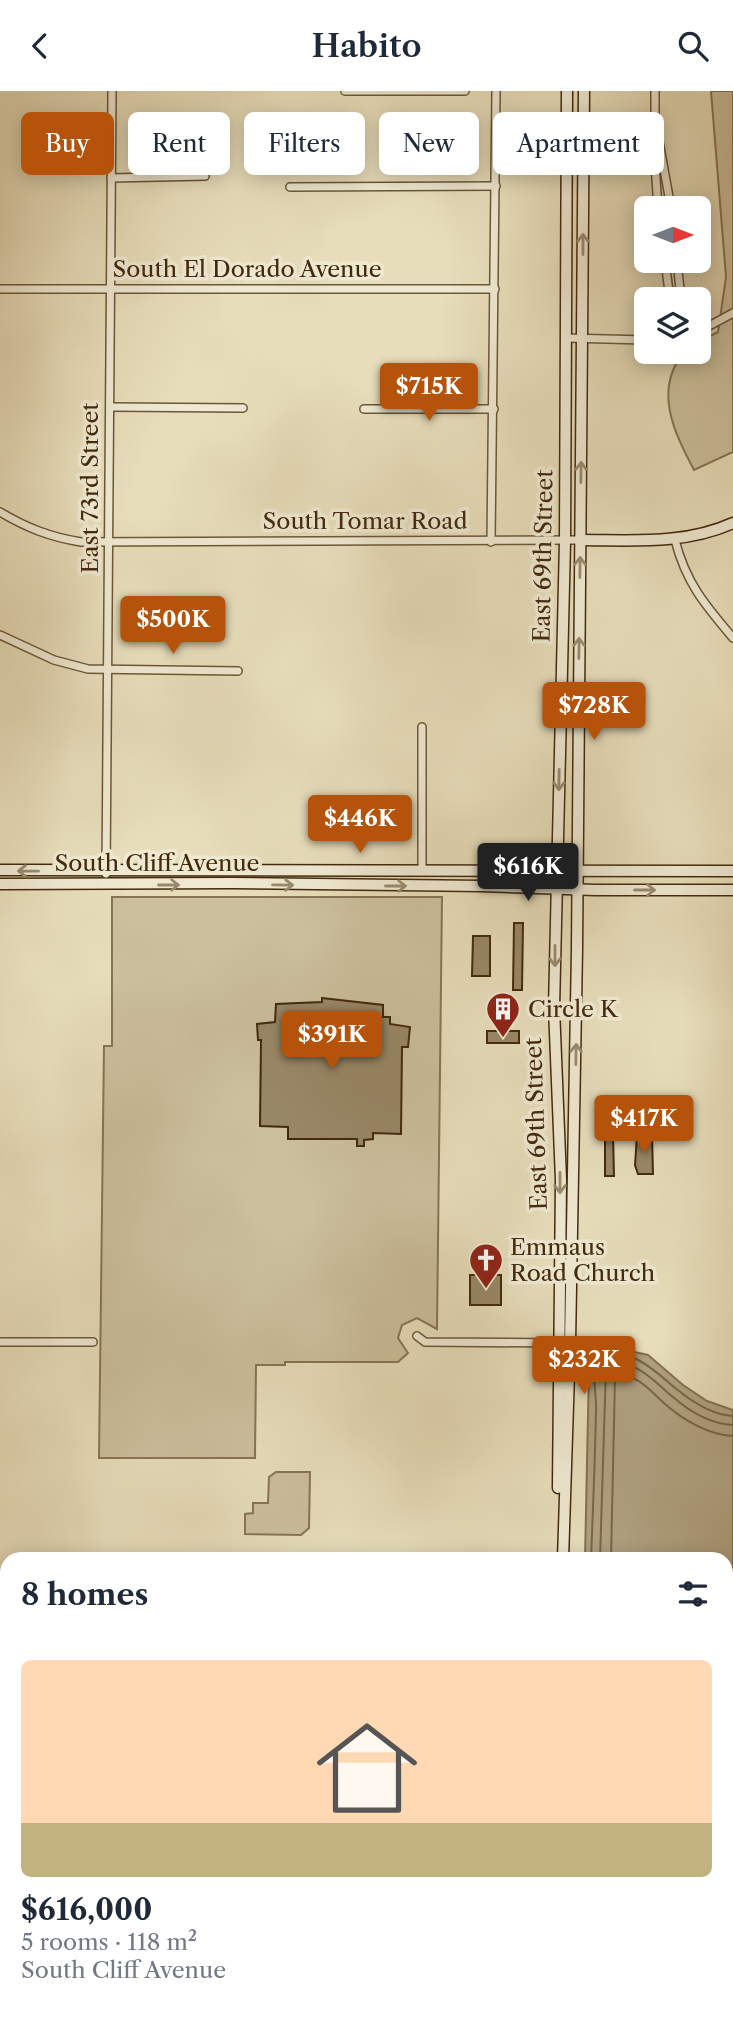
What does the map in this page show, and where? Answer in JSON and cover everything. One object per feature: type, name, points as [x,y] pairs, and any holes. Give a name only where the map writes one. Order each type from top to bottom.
[{"type":"main road","name":"East 69th Street","points":[[564,1343],[555,1047],[556,888],[565,541],[567,91]]},
{"type":"main road","name":"East 69th Street","points":[[563,1552],[557,1474],[564,1343],[577,871],[584,91]]},
{"type":"main road","name":"South Tomar Road","points":[[580,540],[675,540],[733,523]]},
{"type":"main road","name":"South Cliff Avenue","points":[[0,870],[733,871]]},
{"type":"main road","name":"South Cliff Avenue","points":[[0,884],[232,883],[733,890]]},
{"type":"street","name":"East 73rd Street","points":[[106,885],[112,91]]},
{"type":"street","points":[[345,91],[465,91]]},
{"type":"street","points":[[491,542],[496,91]]},
{"type":"street","points":[[655,91],[656,112]]},
{"type":"street","points":[[664,170],[669,196]]},
{"type":"street","points":[[656,175],[657,196]]},
{"type":"street","points":[[111,178],[205,176]]},
{"type":"street","points":[[290,187],[496,186]]},
{"type":"street","name":"South El Dorado Avenue","points":[[0,289],[495,289]]},
{"type":"street","points":[[711,325],[733,313]]},
{"type":"street","points":[[566,338],[634,340]]},
{"type":"street","points":[[110,407],[243,408]]},
{"type":"street","points":[[364,409],[494,409]]},
{"type":"street","name":"South Tomar Road","points":[[0,512],[26,527],[53,537],[81,542],[580,540]]},
{"type":"street","points":[[675,540],[682,568],[691,585],[733,638]]},
{"type":"street","points":[[0,635],[54,660],[88,669],[238,671]]},
{"type":"street","points":[[422,727],[422,871]]},
{"type":"street","points":[[416,1336],[425,1342],[564,1343]]},
{"type":"street","points":[[0,1342],[93,1342]]},
{"type":"shaded area","points":[[711,91],[733,91],[733,452],[694,470],[674,426],[668,396],[670,381],[676,364],[711,364],[711,336],[718,332],[726,277]]},
{"type":"shaded area","points":[[112,897],[442,897],[437,1329],[417,1318],[402,1325],[398,1338],[408,1353],[398,1362],[285,1362],[285,1365],[256,1365],[255,1458],[99,1458],[104,1046],[112,1046]]},
{"type":"shaded area","points":[[276,1472],[310,1472],[309,1528],[301,1535],[245,1534],[245,1514],[253,1513],[253,1503],[268,1503],[269,1477]]},
{"type":"water","points":[[621,1349],[648,1355],[683,1385],[707,1401],[733,1410],[733,1552],[585,1552],[589,1366],[599,1352]]},
{"type":"building","name":"Circle K","points":[[514,923],[523,923],[522,990],[513,990]]},
{"type":"building","name":"Circle K","points":[[473,936],[490,936],[490,976],[472,976]]},
{"type":"building","points":[[322,998],[383,1005],[383,1017],[390,1017],[390,1024],[410,1027],[408,1047],[402,1047],[401,1134],[373,1133],[373,1139],[364,1140],[364,1146],[357,1146],[357,1139],[288,1139],[288,1127],[260,1126],[261,1040],[258,1040],[257,1024],[275,1022],[276,1004],[322,1002]]},
{"type":"building","name":"Circle K","points":[[487,1031],[519,1031],[519,1043],[487,1043]]},
{"type":"building","points":[[605,1132],[613,1132],[614,1176],[605,1176]]},
{"type":"building","points":[[637,1135],[652,1135],[653,1174],[638,1174],[635,1165]]},
{"type":"building","name":"Emmaus Road Church","points":[[470,1275],[501,1275],[501,1305],[470,1305]]},
{"type":"place","name":"Circle K","points":[[503,1039]]},
{"type":"place","name":"Emmaus Road Church","points":[[486,1290]]}]
